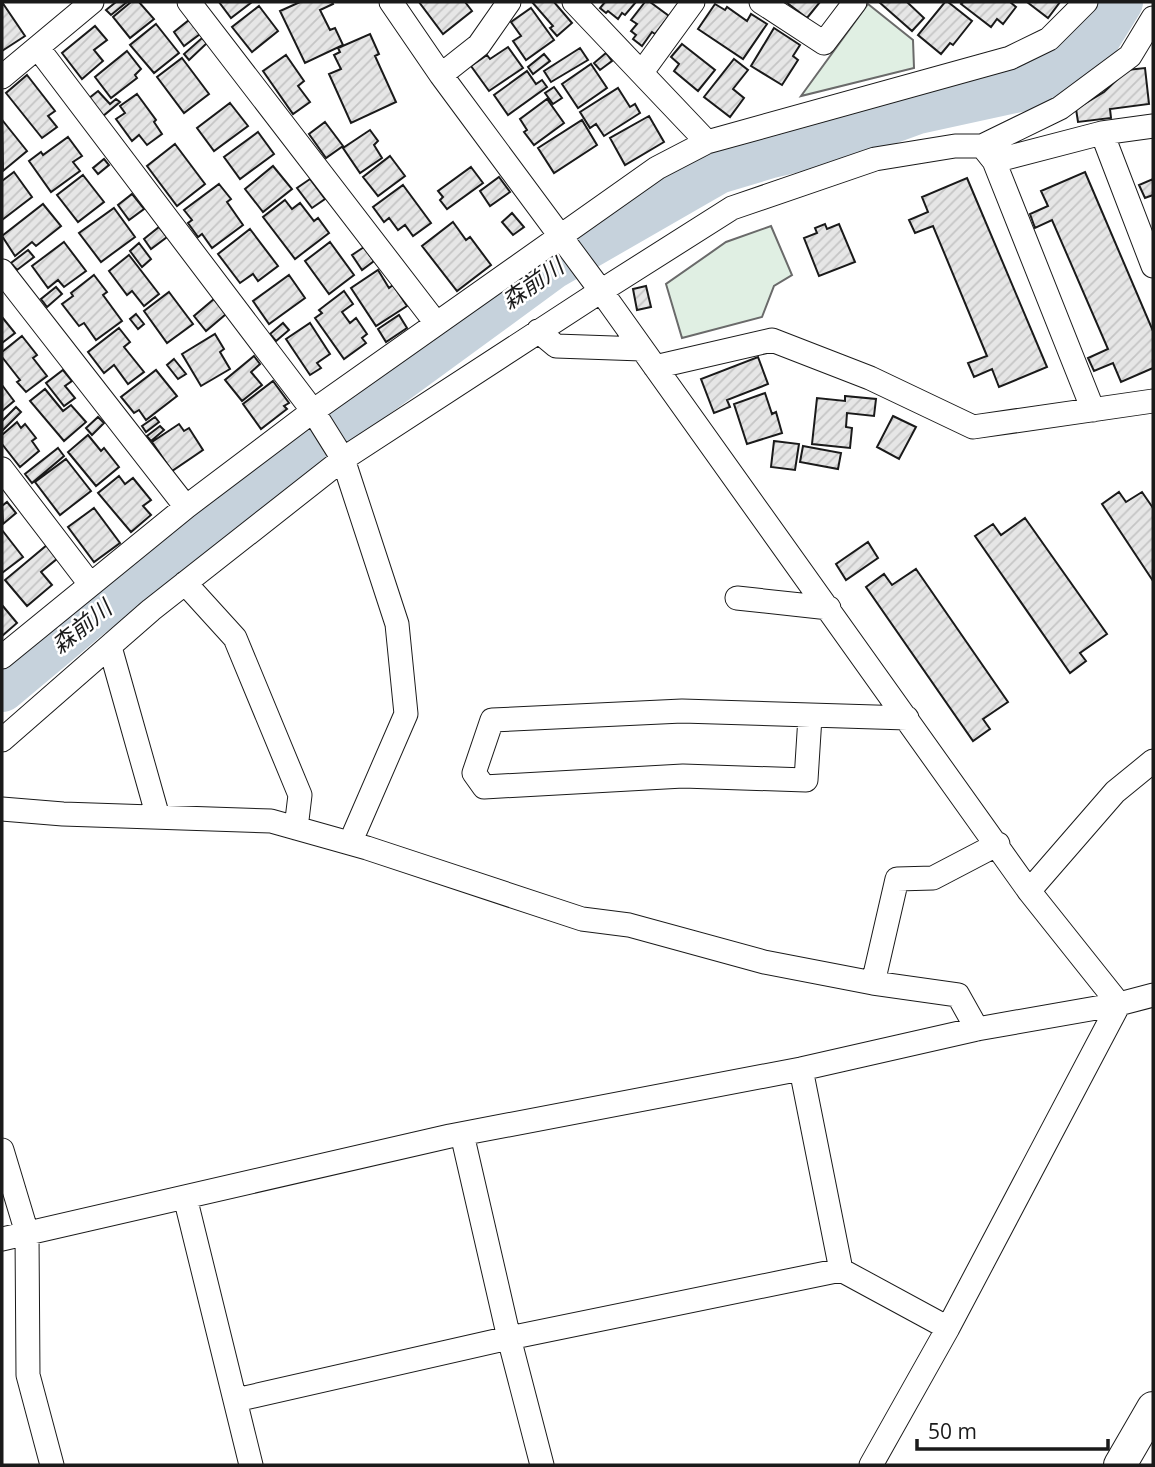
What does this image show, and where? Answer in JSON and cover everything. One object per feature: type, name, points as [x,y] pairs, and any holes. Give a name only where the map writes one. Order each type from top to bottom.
[{"type":"street","points":[[2,77],[92,2]]},
{"type":"street","points":[[190,2],[436,323]]},
{"type":"street","points":[[391,2],[441,75],[601,290],[1029,891],[1119,1004]]},
{"type":"street","points":[[441,75],[479,45],[509,2]]},
{"type":"street","points":[[574,2],[707,142]]},
{"type":"street","points":[[642,72],[693,2]]},
{"type":"street","points":[[761,2],[824,43],[855,2]]},
{"type":"street","points":[[2,657],[186,507],[313,411],[657,167],[707,142],[1010,58],[1049,39],[1086,2]]},
{"type":"street","points":[[988,153],[1060,108],[1130,57],[1153,18]]},
{"type":"street","points":[[38,48],[313,411],[343,459],[397,624],[406,714],[350,843]]},
{"type":"street","points":[[1130,57],[1153,53]]},
{"type":"street","points":[[2,740],[185,583],[343,459],[601,290],[732,208],[875,159],[955,146],[988,153],[1153,126]]},
{"type":"street","points":[[1102,133],[1153,266]]},
{"type":"street","points":[[988,153],[1093,410]]},
{"type":"street","points":[[2,271],[186,507]]},
{"type":"street","points":[[538,331],[556,346],[649,358],[772,340],[870,378],[973,427],[1153,401]]},
{"type":"street","points":[[2,469],[90,584]]},
{"type":"street","points":[[185,583],[235,638],[300,795],[296,828]]},
{"type":"street","points":[[737,598],[829,608]]},
{"type":"street","points":[[110,647],[158,817]]},
{"type":"street","points":[[810,716],[806,780],[683,776],[484,787],[474,774],[492,720],[682,711],[907,718]]},
{"type":"street","points":[[1029,891],[1115,792],[1153,761]]},
{"type":"street","points":[[2,809],[63,814],[271,821],[350,843],[582,919],[629,925],[764,962],[873,983],[958,995],[977,1029]]},
{"type":"street","points":[[873,983],[897,879],[933,878],[998,844]]},
{"type":"street","points":[[2,1239],[462,1134],[801,1069],[977,1029],[1119,1004],[1153,995]]},
{"type":"street","points":[[871,1465],[948,1328],[1119,1004]]},
{"type":"street","points":[[801,1069],[841,1270]]},
{"type":"street","points":[[462,1134],[509,1338],[542,1465]]},
{"type":"street","points":[[2,1150],[27,1233],[27,1375],[52,1465]]},
{"type":"street","points":[[185,1197],[251,1465]]},
{"type":"street","points":[[236,1400],[509,1338],[841,1270],[948,1328]]},
{"type":"street","points":[[1120,1465],[1152,1416]]},
{"type":"green space","points":[[868,4],[913,40],[914,68],[801,96]]},
{"type":"green space","points":[[771,226],[792,275],[774,286],[762,317],[682,338],[666,284],[726,242]]},
{"type":"building","points":[[2,2],[25,36],[2,51]]},
{"type":"building","points":[[116,2],[127,2],[111,15],[106,10]]},
{"type":"building","points":[[131,2],[139,2],[154,19],[130,38],[113,17]]},
{"type":"building","points":[[219,2],[252,2],[231,18]]},
{"type":"building","points":[[300,2],[332,2],[333,4],[320,10],[330,30],[335,28],[343,45],[305,63],[280,11]]},
{"type":"building","points":[[419,2],[465,2],[472,11],[443,34]]},
{"type":"building","points":[[532,2],[554,2],[572,23],[557,36],[550,28],[553,26]]},
{"type":"building","points":[[605,2],[636,2],[618,19],[600,8]]},
{"type":"building","points":[[645,2],[650,2],[669,16],[642,46],[633,39],[636,35],[631,31],[637,24],[631,20]]},
{"type":"building","points":[[786,2],[820,2],[807,18]]},
{"type":"building","points":[[879,2],[907,2],[924,18],[912,31]]},
{"type":"building","points":[[945,2],[972,21],[953,45],[950,43],[941,54],[918,35]]},
{"type":"building","points":[[1010,2],[1016,7],[1003,24],[997,19],[991,27],[961,4]]},
{"type":"building","points":[[1027,2],[1060,2],[1048,18]]},
{"type":"building","points":[[715,4],[725,10],[727,7],[747,21],[751,14],[767,24],[743,59],[698,29]]},
{"type":"building","points":[[259,6],[278,31],[252,52],[232,27]]},
{"type":"building","points":[[531,8],[554,40],[526,60],[513,41],[521,36],[511,22]]},
{"type":"building","points":[[189,20],[200,34],[184,46],[174,32]]},
{"type":"building","points":[[156,24],[179,53],[154,73],[130,45]]},
{"type":"building","points":[[95,26],[107,40],[94,50],[103,61],[82,79],[62,53]]},
{"type":"building","points":[[774,28],[800,45],[793,56],[798,60],[782,85],[751,66]]},
{"type":"building","points":[[370,34],[379,54],[375,56],[396,102],[351,123],[329,74],[341,69],[334,55],[340,52],[338,48]]},
{"type":"building","points":[[202,38],[207,43],[189,60],[184,54]]},
{"type":"building","points":[[682,44],[715,70],[698,91],[674,71],[679,64],[671,57]]},
{"type":"building","points":[[508,47],[523,68],[489,91],[471,66],[487,55],[490,59]]},
{"type":"building","points":[[580,48],[588,60],[551,82],[544,71]]},
{"type":"building","points":[[127,51],[141,69],[135,75],[137,78],[111,98],[95,77]]},
{"type":"building","points":[[606,53],[612,61],[600,70],[594,63]]},
{"type":"building","points":[[544,54],[550,61],[533,74],[528,67]]},
{"type":"building","points":[[286,55],[304,81],[298,86],[310,102],[293,114],[263,71]]},
{"type":"building","points":[[182,58],[209,94],[184,113],[157,77]]},
{"type":"building","points":[[734,59],[748,70],[733,89],[744,98],[730,117],[704,97]]},
{"type":"building","points":[[591,64],[607,88],[578,108],[562,84]]},
{"type":"building","points":[[1145,68],[1149,104],[1110,109],[1111,118],[1078,122],[1076,109],[1104,92],[1127,70]]},
{"type":"building","points":[[527,71],[536,84],[542,80],[547,87],[508,115],[494,95]]},
{"type":"building","points":[[27,75],[55,111],[48,116],[57,127],[42,138],[6,93]]},
{"type":"building","points":[[554,87],[562,98],[553,104],[545,93]]},
{"type":"building","points":[[618,88],[630,107],[635,104],[640,113],[604,136],[596,124],[590,128],[580,112]]},
{"type":"building","points":[[98,91],[110,104],[116,99],[120,102],[103,116],[88,99]]},
{"type":"building","points":[[137,94],[156,120],[154,122],[162,134],[147,145],[139,135],[132,141],[116,119],[125,113],[120,106]]},
{"type":"building","points":[[547,99],[564,123],[534,145],[524,132],[527,130],[520,119]]},
{"type":"building","points":[[230,103],[248,126],[214,151],[197,128]]},
{"type":"building","points":[[649,116],[664,142],[625,165],[610,138]]},
{"type":"building","points":[[582,120],[597,145],[554,173],[538,148]]},
{"type":"building","points":[[2,122],[27,151],[3,171]]},
{"type":"building","points":[[325,122],[343,146],[326,158],[309,134]]},
{"type":"building","points":[[370,130],[378,141],[374,145],[382,158],[360,173],[343,148]]},
{"type":"building","points":[[258,132],[274,154],[240,179],[224,157]]},
{"type":"building","points":[[68,137],[82,156],[73,162],[80,171],[51,192],[29,161],[41,152],[43,155]]},
{"type":"building","points":[[175,144],[205,184],[177,206],[147,166]]},
{"type":"building","points":[[390,156],[405,176],[378,196],[363,177]]},
{"type":"building","points":[[104,159],[109,165],[98,174],[93,168]]},
{"type":"building","points":[[273,166],[292,189],[263,212],[245,189]]},
{"type":"building","points":[[471,167],[483,183],[447,209],[440,200],[443,197],[438,191]]},
{"type":"building","points":[[14,172],[32,197],[2,220],[2,181]]},
{"type":"building","points":[[1085,172],[1153,331],[1153,368],[1121,382],[1113,363],[1094,371],[1088,358],[1108,349],[1052,220],[1035,228],[1030,214],[1048,206],[1041,191]]},
{"type":"building","points":[[83,175],[104,202],[78,222],[57,195]]},
{"type":"building","points":[[499,177],[510,192],[490,206],[480,191]]},
{"type":"building","points":[[967,178],[1047,367],[999,387],[992,369],[974,377],[968,363],[987,356],[933,226],[915,233],[909,220],[928,212],[922,197]]},
{"type":"building","points":[[310,179],[325,199],[312,208],[297,188]]},
{"type":"building","points":[[1153,179],[1153,195],[1145,198],[1139,185]]},
{"type":"building","points":[[219,184],[231,199],[227,202],[243,225],[212,248],[202,234],[198,237],[188,223],[192,220],[184,210]]},
{"type":"building","points":[[403,185],[431,223],[413,236],[405,225],[398,230],[389,218],[384,222],[373,207]]},
{"type":"building","points":[[132,194],[144,209],[129,220],[118,205]]},
{"type":"building","points":[[285,200],[292,209],[300,203],[314,221],[318,218],[329,233],[295,259],[263,217]]},
{"type":"building","points":[[43,204],[61,226],[36,246],[32,242],[15,256],[2,236]]},
{"type":"building","points":[[114,208],[135,237],[101,262],[79,233]]},
{"type":"building","points":[[512,213],[524,227],[513,235],[502,222]]},
{"type":"building","points":[[453,222],[466,240],[470,237],[491,265],[457,291],[422,246]]},
{"type":"building","points":[[825,224],[827,229],[839,224],[855,262],[819,276],[804,238],[817,233],[815,228]]},
{"type":"building","points":[[159,227],[167,237],[151,249],[144,239]]},
{"type":"building","points":[[250,229],[278,266],[258,281],[253,274],[240,283],[218,254]]},
{"type":"building","points":[[64,242],[86,271],[64,287],[58,280],[48,288],[32,266]]},
{"type":"building","points":[[330,242],[354,275],[329,294],[305,261]]},
{"type":"building","points":[[139,243],[151,259],[142,267],[130,251]]},
{"type":"building","points":[[364,247],[374,261],[362,270],[352,255]]},
{"type":"building","points":[[28,250],[34,257],[17,270],[11,263]]},
{"type":"building","points":[[129,255],[159,294],[144,306],[132,291],[127,295],[109,271]]},
{"type":"building","points":[[378,270],[389,288],[393,285],[407,306],[376,326],[351,288]]},
{"type":"building","points":[[94,275],[107,292],[103,295],[122,321],[96,340],[84,323],[79,326],[62,304],[73,296],[71,293]]},
{"type":"building","points":[[289,275],[305,298],[269,324],[253,301]]},
{"type":"building","points":[[646,286],[651,307],[637,310],[633,289]]},
{"type":"building","points":[[56,287],[62,294],[47,307],[41,299]]},
{"type":"building","points":[[344,291],[353,304],[342,312],[350,323],[356,318],[367,334],[362,338],[366,343],[344,359],[315,318],[322,313],[319,310]]},
{"type":"building","points":[[169,292],[193,324],[167,343],[144,311]]},
{"type":"building","points":[[214,299],[226,314],[206,331],[194,316]]},
{"type":"building","points":[[136,314],[144,324],[138,329],[130,319]]},
{"type":"building","points":[[399,315],[407,328],[386,342],[378,329]]},
{"type":"building","points":[[2,317],[15,333],[2,343]]},
{"type":"building","points":[[283,323],[289,330],[276,341],[270,334]]},
{"type":"building","points":[[310,323],[330,354],[317,363],[321,368],[310,375],[286,339]]},
{"type":"building","points":[[119,328],[130,342],[124,347],[144,372],[128,384],[114,365],[104,373],[88,352]]},
{"type":"building","points":[[215,334],[224,349],[220,352],[230,369],[201,386],[182,354]]},
{"type":"building","points":[[22,336],[37,355],[33,358],[47,376],[26,392],[2,357],[2,352]]},
{"type":"building","points":[[254,356],[260,364],[251,372],[262,385],[242,401],[225,380]]},
{"type":"building","points":[[758,357],[768,384],[727,400],[730,407],[714,413],[701,379]]},
{"type":"building","points":[[174,359],[186,374],[178,379],[167,365]]},
{"type":"building","points":[[63,370],[72,381],[65,386],[75,398],[64,406],[46,383]]},
{"type":"building","points":[[156,370],[177,396],[146,420],[139,410],[134,413],[121,397]]},
{"type":"building","points":[[273,381],[289,403],[284,406],[287,409],[261,429],[243,404]]},
{"type":"building","points":[[2,385],[14,401],[2,411]]},
{"type":"building","points":[[45,389],[63,411],[71,405],[86,422],[64,441],[30,401]]},
{"type":"building","points":[[765,393],[772,414],[776,412],[782,433],[747,444],[734,404]]},
{"type":"building","points":[[845,396],[876,399],[874,416],[847,413],[846,427],[852,428],[850,448],[812,444],[817,398],[845,401]]},
{"type":"building","points":[[16,407],[21,412],[2,431],[2,421]]},
{"type":"building","points":[[893,416],[916,427],[899,459],[877,447]]},
{"type":"building","points":[[98,417],[104,423],[92,435],[86,428]]},
{"type":"building","points":[[155,417],[159,422],[146,432],[142,426]]},
{"type":"building","points":[[17,422],[21,428],[25,424],[36,438],[32,441],[39,451],[20,467],[2,444],[2,435]]},
{"type":"building","points":[[179,424],[184,431],[189,428],[203,450],[172,471],[152,442]]},
{"type":"building","points":[[160,426],[164,430],[151,441],[147,436]]},
{"type":"building","points":[[88,435],[101,451],[104,448],[119,467],[96,486],[68,452]]},
{"type":"building","points":[[774,441],[799,444],[795,470],[771,467]]},
{"type":"building","points":[[803,446],[841,453],[838,469],[800,462]]},
{"type":"building","points":[[58,448],[64,456],[32,483],[25,474]]},
{"type":"building","points":[[66,459],[91,491],[60,515],[35,482]]},
{"type":"building","points":[[119,476],[125,484],[133,478],[151,500],[143,506],[151,515],[131,532],[98,493]]},
{"type":"building","points":[[1119,492],[1126,502],[1142,492],[1153,508],[1153,581],[1102,504]]},
{"type":"building","points":[[7,502],[16,513],[3,524],[2,506]]},
{"type":"building","points":[[94,508],[120,543],[94,562],[68,527]]},
{"type":"building","points":[[1025,518],[1107,634],[1080,653],[1086,661],[1070,673],[975,536],[993,524],[1001,535]]},
{"type":"building","points":[[2,530],[23,557],[2,573]]},
{"type":"building","points":[[868,542],[878,558],[846,580],[836,564]]},
{"type":"building","points":[[47,545],[58,558],[41,572],[52,585],[27,606],[5,580]]},
{"type":"building","points":[[916,569],[1008,702],[983,719],[990,729],[973,741],[866,587],[884,574],[892,585]]},
{"type":"building","points":[[2,605],[17,623],[2,636]]},
{"type":"waterway","name":"森前川","points":[[2,689],[82,622],[304,448],[553,266],[718,171],[771,155],[866,133],[918,111],[1024,88],[1059,73],[1094,44],[1120,2]]}]
